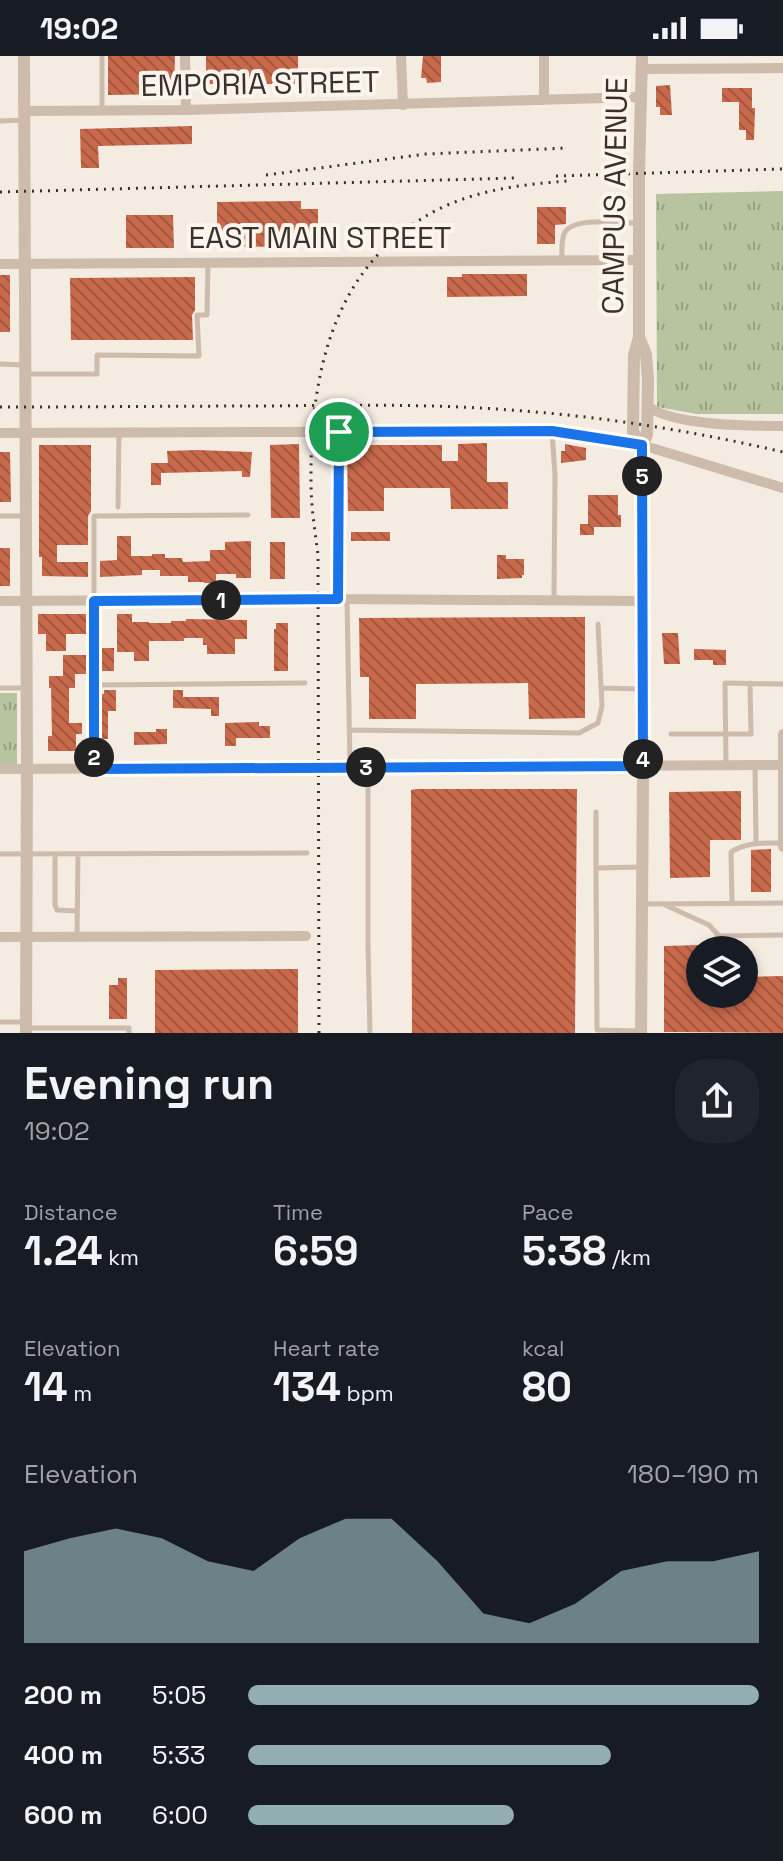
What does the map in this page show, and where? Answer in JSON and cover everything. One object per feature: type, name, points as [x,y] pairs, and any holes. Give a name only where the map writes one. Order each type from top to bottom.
[{"type":"street","points":[[24,56],[26,1028]]},
{"type":"street","points":[[185,56],[186,110]]},
{"type":"street","points":[[401,56],[403,105]]},
{"type":"street","points":[[544,56],[544,100]]},
{"type":"street","points":[[642,63],[712,69],[783,68]]},
{"type":"street","name":"CAMPUS AVENUE","points":[[642,63],[639,337],[634,355],[633,432],[642,445]]},
{"type":"street","name":"EMPORIA STREET","points":[[24,115],[102,110],[640,97]]},
{"type":"street","name":"EAST MAIN STREET","points":[[0,264],[639,260]]},
{"type":"street","name":"CAMPUS AVENUE","points":[[639,337],[646,354],[648,406],[647,435],[642,445],[641,1032]]},
{"type":"street","points":[[648,406],[654,411],[690,420],[739,426],[783,426]]},
{"type":"street","points":[[0,433],[552,431],[642,445],[783,488]]},
{"type":"street","points":[[339,432],[343,599]]},
{"type":"street","points":[[0,601],[642,601]]},
{"type":"street","points":[[783,734],[783,845]]},
{"type":"street","points":[[0,769],[783,765]]},
{"type":"street","points":[[0,937],[306,936]]},
{"type":"lane","points":[[102,56],[102,110]]},
{"type":"lane","points":[[712,56],[712,69]]},
{"type":"lane","points":[[0,121],[24,115]]},
{"type":"lane","points":[[562,261],[563,236],[571,225],[580,222],[639,223]]},
{"type":"lane","points":[[0,364],[25,369],[97,374],[97,355],[199,356],[197,315],[207,315],[208,263]]},
{"type":"lane","points":[[552,431],[555,475],[554,600]]},
{"type":"lane","points":[[118,507],[119,432]]},
{"type":"lane","points":[[94,769],[94,516],[248,515]]},
{"type":"lane","points":[[0,516],[25,516]]},
{"type":"lane","points":[[343,599],[350,767]]},
{"type":"lane","points":[[349,730],[579,733],[598,723],[602,706],[598,624]]},
{"type":"lane","points":[[94,685],[305,683]]},
{"type":"lane","points":[[726,766],[725,683],[783,684]]},
{"type":"lane","points":[[671,734],[751,734],[750,683]]},
{"type":"lane","points":[[0,688],[26,688]]},
{"type":"lane","points":[[601,688],[643,689]]},
{"type":"lane","points":[[755,765],[756,843]]},
{"type":"lane","points":[[368,767],[370,1033]]},
{"type":"lane","points":[[596,812],[597,1032],[641,1032]]},
{"type":"lane","points":[[732,903],[731,852],[756,843],[783,845]]},
{"type":"lane","points":[[77,937],[78,853]]},
{"type":"lane","points":[[0,854],[307,853]]},
{"type":"lane","points":[[55,854],[55,905],[57,910],[77,911]]},
{"type":"lane","points":[[596,868],[642,867]]},
{"type":"lane","points":[[642,904],[783,903]]},
{"type":"lane","points":[[661,904],[709,925],[719,936],[783,935]]},
{"type":"lane","points":[[0,1022],[26,1028],[129,1028],[129,1033]]},
{"type":"green space","points":[[783,191],[783,414],[697,414],[657,407],[656,194]]},
{"type":"green space","points":[[0,693],[17,693],[17,764],[0,764]]},
{"type":"building","points":[[108,56],[175,56],[174,94],[108,95]]},
{"type":"building","points":[[206,56],[298,56],[298,84],[206,84]]},
{"type":"building","points":[[423,56],[441,56],[441,82],[427,83],[426,78],[421,78]]},
{"type":"building","points":[[670,85],[672,115],[660,115],[660,107],[656,107],[656,86]]},
{"type":"building","points":[[722,88],[752,88],[754,140],[746,140],[746,130],[739,130],[739,102],[722,102]]},
{"type":"building","points":[[192,126],[192,144],[98,146],[99,168],[81,168],[80,129]]},
{"type":"building","points":[[301,201],[301,209],[318,209],[318,246],[217,247],[217,202]]},
{"type":"building","points":[[537,207],[566,207],[566,224],[555,225],[555,244],[537,244]]},
{"type":"building","points":[[126,215],[173,215],[174,248],[126,248]]},
{"type":"building","points":[[462,274],[527,274],[527,296],[447,297],[447,277],[462,277]]},
{"type":"building","points":[[0,275],[10,275],[10,332],[0,332]]},
{"type":"building","points":[[195,277],[193,340],[71,340],[70,278]]},
{"type":"building","points":[[487,443],[487,482],[508,482],[508,509],[451,509],[450,488],[384,488],[384,511],[348,511],[347,445],[442,445],[442,461],[458,461],[458,444]]},
{"type":"building","points":[[299,444],[300,518],[271,518],[270,445]]},
{"type":"building","points":[[565,444],[586,448],[586,460],[561,463],[561,451],[565,451]]},
{"type":"building","points":[[39,445],[91,445],[88,545],[57,545],[57,562],[88,562],[88,577],[42,576],[42,557],[39,557]]},
{"type":"building","points":[[167,451],[252,452],[250,477],[242,477],[242,471],[161,473],[161,485],[151,485],[151,463],[168,463]]},
{"type":"building","points":[[0,452],[10,452],[11,502],[0,502]]},
{"type":"building","points":[[588,495],[618,495],[621,527],[594,527],[594,535],[580,535],[580,524],[588,524]]},
{"type":"building","points":[[351,532],[390,532],[390,541],[351,541]]},
{"type":"building","points":[[117,536],[131,536],[131,556],[165,554],[165,558],[182,558],[183,562],[210,561],[210,550],[225,550],[225,542],[251,541],[251,578],[216,574],[216,583],[188,582],[188,576],[160,576],[160,570],[142,570],[142,575],[100,577],[100,561],[117,560]]},
{"type":"building","points":[[270,542],[285,542],[285,579],[270,579]]},
{"type":"building","points":[[0,548],[10,548],[10,586],[0,586]]},
{"type":"building","points":[[497,555],[506,555],[506,559],[524,559],[522,578],[497,579]]},
{"type":"building","points":[[38,614],[88,614],[88,634],[66,634],[66,651],[46,651],[46,634],[38,634]]},
{"type":"building","points":[[117,614],[132,614],[132,622],[149,623],[186,619],[247,620],[247,639],[235,639],[235,654],[207,654],[203,638],[149,641],[149,661],[134,661],[134,652],[117,652]]},
{"type":"building","points":[[585,617],[585,718],[529,719],[528,683],[416,684],[416,719],[369,719],[369,677],[360,677],[359,618]]},
{"type":"building","points":[[276,623],[288,623],[288,671],[274,671]]},
{"type":"building","points":[[662,633],[678,633],[680,664],[664,664]]},
{"type":"building","points":[[100,648],[114,648],[114,671],[100,671]]},
{"type":"building","points":[[694,649],[726,650],[726,665],[713,665],[713,660],[694,660]]},
{"type":"building","points":[[63,655],[88,655],[87,674],[75,674],[75,688],[69,688],[69,723],[82,723],[82,734],[76,734],[76,751],[48,751],[48,736],[52,736],[49,676],[63,676]]},
{"type":"building","points":[[104,690],[116,690],[116,711],[108,711],[108,739],[100,739],[100,694],[104,694]]},
{"type":"building","points":[[173,690],[183,690],[183,697],[219,697],[219,716],[211,716],[211,709],[173,708]]},
{"type":"building","points":[[259,722],[259,726],[270,726],[270,738],[236,738],[236,746],[225,746],[225,723]]},
{"type":"building","points":[[156,729],[167,729],[167,744],[134,745],[134,732],[156,732]]},
{"type":"building","points":[[577,789],[575,1033],[412,1033],[411,790]]},
{"type":"building","points":[[741,791],[741,840],[710,840],[710,877],[670,878],[669,792]]},
{"type":"building","points":[[771,849],[771,892],[751,892],[751,850]]},
{"type":"building","points":[[686,945],[686,1008],[758,1008],[758,977],[783,976],[783,1033],[664,1032],[664,946]]},
{"type":"building","points":[[298,969],[298,1033],[155,1033],[155,970]]},
{"type":"building","points":[[118,978],[127,978],[127,1019],[109,1019],[109,985],[118,985]]},
{"type":"railway","points":[[266,175],[426,154],[568,148]]},
{"type":"railway","points":[[556,176],[783,169]]},
{"type":"railway","points":[[0,192],[516,178]]},
{"type":"railway","points":[[319,1033],[318,555],[311,482],[316,400],[324,360],[336,323],[353,288],[376,256],[406,229],[443,207],[473,196],[520,186],[568,181]]},
{"type":"railway","points":[[0,407],[468,407],[641,424],[783,452]]},
{"type":"route","points":[[552,431],[642,445],[643,766],[94,769],[94,601],[338,599],[339,432],[552,431]]}]
